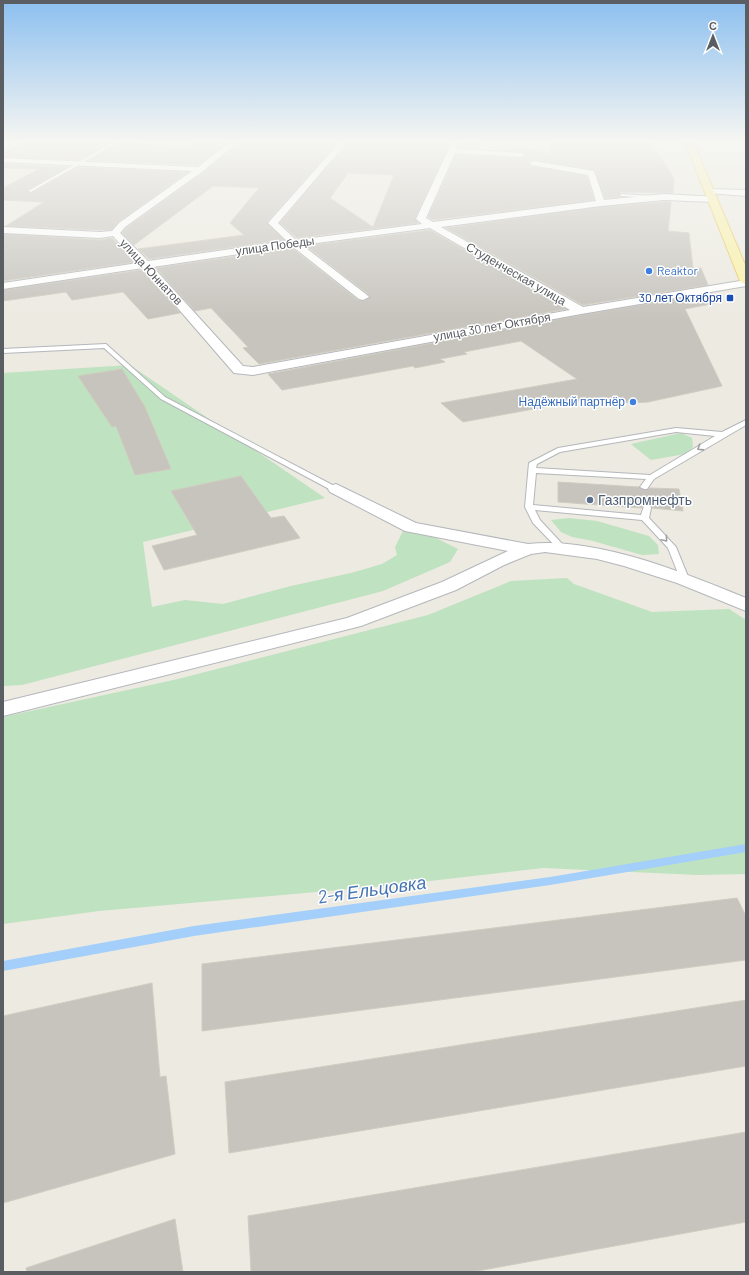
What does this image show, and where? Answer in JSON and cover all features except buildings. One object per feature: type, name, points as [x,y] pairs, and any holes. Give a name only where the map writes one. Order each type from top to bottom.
[{"type":"main road","points":[[714,202],[745,277]]},
{"type":"street","name":"улица Юннатов","points":[[155,202],[122,225],[115,233],[147,266],[239,370]]},
{"type":"street","points":[[292,202],[273,223],[294,243],[364,297]]},
{"type":"street","points":[[429,202],[421,219],[430,224]]},
{"type":"street","name":"улица Победы","points":[[3,286],[430,224],[624,202]]},
{"type":"street","name":"Студенческая улица","points":[[430,224],[581,311]]},
{"type":"street","points":[[3,230],[100,235],[115,233]]},
{"type":"street","name":"улица 30 лет Октября","points":[[239,370],[253,371],[581,311],[745,277]]},
{"type":"street","points":[[336,489],[411,527],[528,549]]},
{"type":"street","points":[[3,709],[354,622],[449,586],[498,561],[528,549],[545,547],[562,548],[630,562],[684,580],[746,605]]},
{"type":"street","points":[[723,595],[746,600]]},
{"type":"lane","points":[[3,351],[106,346],[163,398],[336,489]]},
{"type":"lane","points":[[644,487],[651,477],[746,422]]},
{"type":"lane","points":[[562,548],[536,521],[529,507],[533,463],[558,450],[676,430],[723,434]]},
{"type":"lane","points":[[532,470],[651,477]]},
{"type":"lane","points":[[529,507],[645,518],[672,547],[684,580]]},
{"type":"lane","points":[[645,518],[647,508]]},
{"type":"green space","points":[[130,365],[325,498],[143,542],[152,607],[185,600],[223,604],[382,564],[397,555],[395,547],[403,531],[426,533],[458,549],[450,562],[383,591],[22,685],[3,686],[3,373]]},
{"type":"green space","points":[[681,433],[692,438],[693,447],[685,454],[651,460],[631,444]]},
{"type":"green space","points":[[569,518],[597,521],[649,536],[658,545],[659,554],[642,555],[593,541],[572,537],[561,532],[551,520]]},
{"type":"green space","points":[[567,578],[574,584],[652,612],[729,609],[746,620],[746,874],[698,875],[543,868],[395,885],[99,911],[3,924],[3,717],[178,679],[428,615],[511,581]]},
{"type":"waterway","name":"2-я Ельцовка","points":[[3,966],[194,931],[550,881],[746,848]]},
{"type":"place","name":"Reaktor","points":[[649,271]]},
{"type":"place","name":"30 лет Октября","points":[[730,298]]},
{"type":"place","name":"Надёжный партнёр","points":[[633,402]]},
{"type":"place","name":"Газпромнефть","points":[[590,500]]}]
